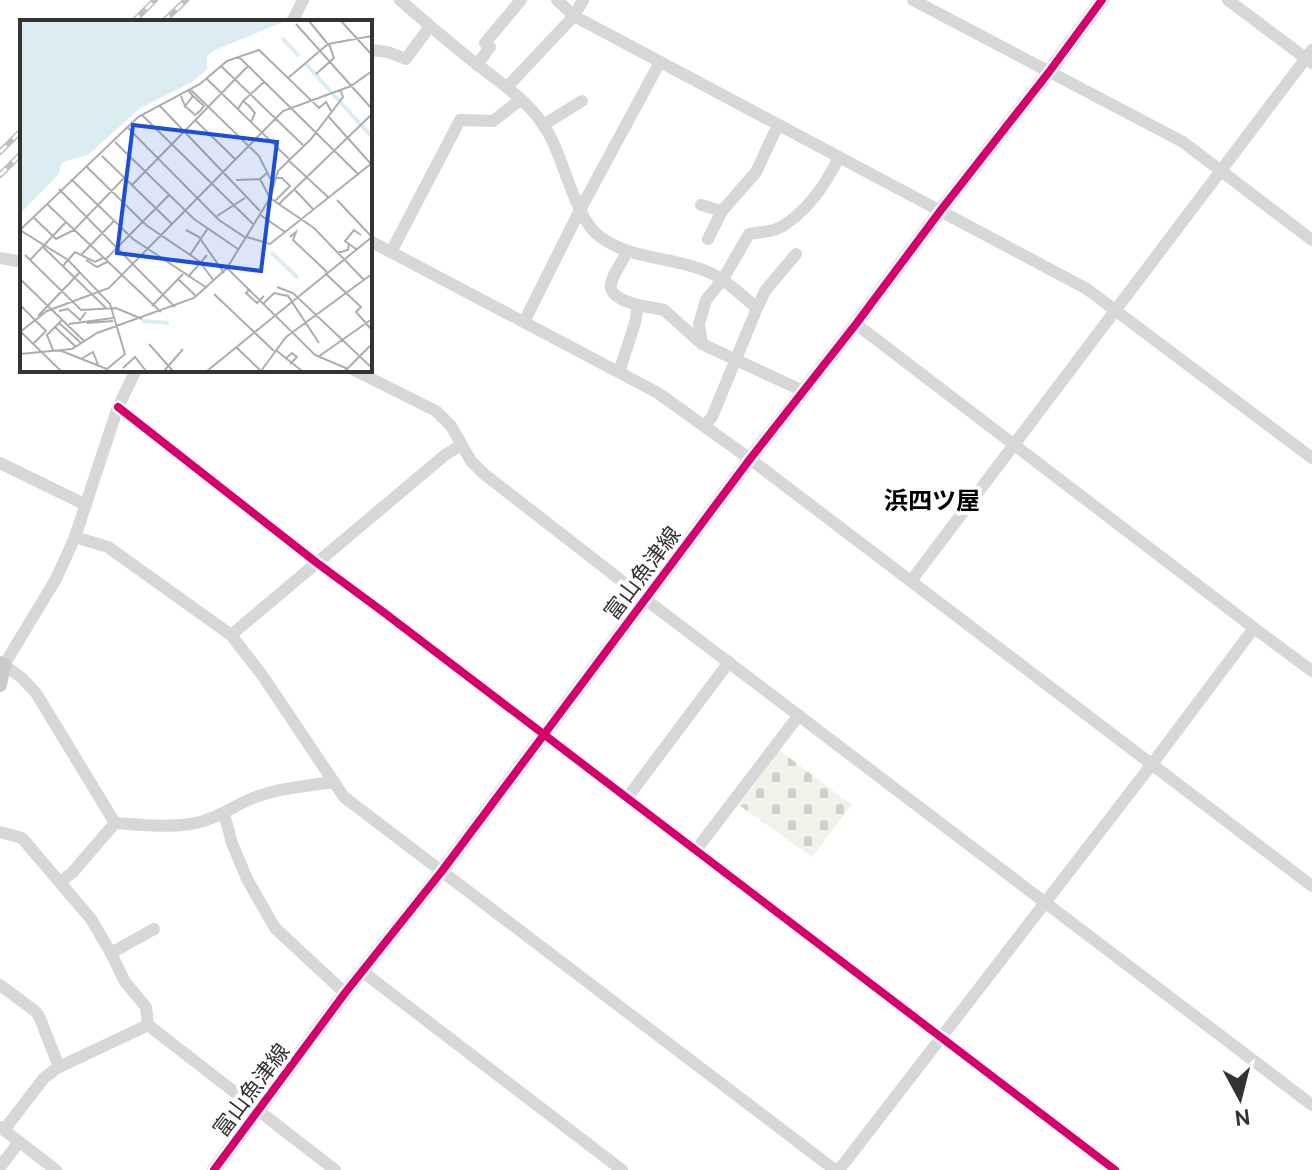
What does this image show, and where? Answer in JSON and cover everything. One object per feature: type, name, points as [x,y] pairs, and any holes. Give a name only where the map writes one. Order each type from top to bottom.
[{"type":"main road","name":"富山魚津線","points":[[214,1170],[750,459],[1102,0]]},
{"type":"main road","points":[[0,685],[2,664]]},
{"type":"street","points":[[293,20],[303,0]]},
{"type":"street","points":[[400,0],[507,87],[543,125],[557,147],[580,210],[596,234],[621,250],[707,271],[723,279],[757,308]]},
{"type":"street","points":[[477,65],[490,47],[485,43],[521,0]]},
{"type":"street","points":[[557,0],[574,16],[1087,289],[1312,458]]},
{"type":"street","points":[[507,87],[574,16],[583,0]]},
{"type":"street","points":[[913,0],[1183,142],[1312,240]]},
{"type":"street","points":[[911,581],[1310,57],[1228,0]]},
{"type":"street","points":[[372,50],[406,59],[430,26]]},
{"type":"street","points":[[524,322],[660,62]]},
{"type":"street","points":[[391,252],[460,120],[493,121],[520,100]]},
{"type":"street","points":[[543,125],[582,101]]},
{"type":"street","points":[[708,239],[722,211],[756,172],[778,125]]},
{"type":"street","points":[[702,344],[699,324],[706,300],[723,279],[749,234],[779,229],[806,207],[826,183],[839,157]]},
{"type":"street","points":[[701,205],[722,211]]},
{"type":"street","points":[[372,242],[658,393],[750,459],[1312,886]]},
{"type":"street","points":[[627,252],[610,285],[611,292],[620,300],[664,310],[702,344],[803,391]]},
{"type":"street","points":[[704,426],[712,417],[765,291],[796,254]]},
{"type":"street","points":[[0,258],[20,262]]},
{"type":"street","points":[[619,372],[638,305]]},
{"type":"street","points":[[856,324],[1312,671]]},
{"type":"street","points":[[115,823],[36,693],[2,664],[56,579],[75,537],[118,407],[135,372]]},
{"type":"street","points":[[358,372],[436,411],[451,426],[471,461],[484,474],[1312,1105]]},
{"type":"street","points":[[118,407],[317,563],[1115,1170]]},
{"type":"street","points":[[231,635],[445,455],[461,445]]},
{"type":"street","points":[[0,463],[86,505]]},
{"type":"street","points":[[75,537],[108,547],[231,635],[262,675],[344,797],[837,1170],[1254,628]]},
{"type":"street","points":[[627,798],[729,662]]},
{"type":"street","points":[[696,850],[799,715]]},
{"type":"street","points":[[115,823],[195,823],[224,814],[252,798],[333,782]]},
{"type":"street","points":[[224,814],[247,879],[275,928],[345,993]]},
{"type":"street","points":[[60,882],[72,873],[115,823]]},
{"type":"street","points":[[0,832],[22,838],[91,919],[125,982],[146,1007],[148,1025],[335,1170]]},
{"type":"street","points":[[111,953],[154,929]]},
{"type":"street","points":[[363,972],[622,1170]]},
{"type":"street","points":[[0,985],[39,1016],[59,1067]]},
{"type":"street","points":[[56,1170],[2,1128],[44,1078],[59,1067],[148,1025]]},
{"type":"street","points":[[0,1167],[19,1142]]},
{"type":"green space","points":[[779,750],[852,805],[812,857],[739,805]]},
{"type":"railway","points":[[135,20],[155,0]]},
{"type":"railway","points":[[165,20],[186,0]]},
{"type":"railway","points":[[0,152],[20,132]]},
{"type":"railway","points":[[0,175],[20,155]]},
{"type":"cycle path","points":[[214,1170],[750,459],[1102,0]]},
{"type":"cycle path","points":[[118,407],[317,563],[1115,1170]]},
{"type":"district","name":"浜四ツ屋","points":[[932,501]]}]
